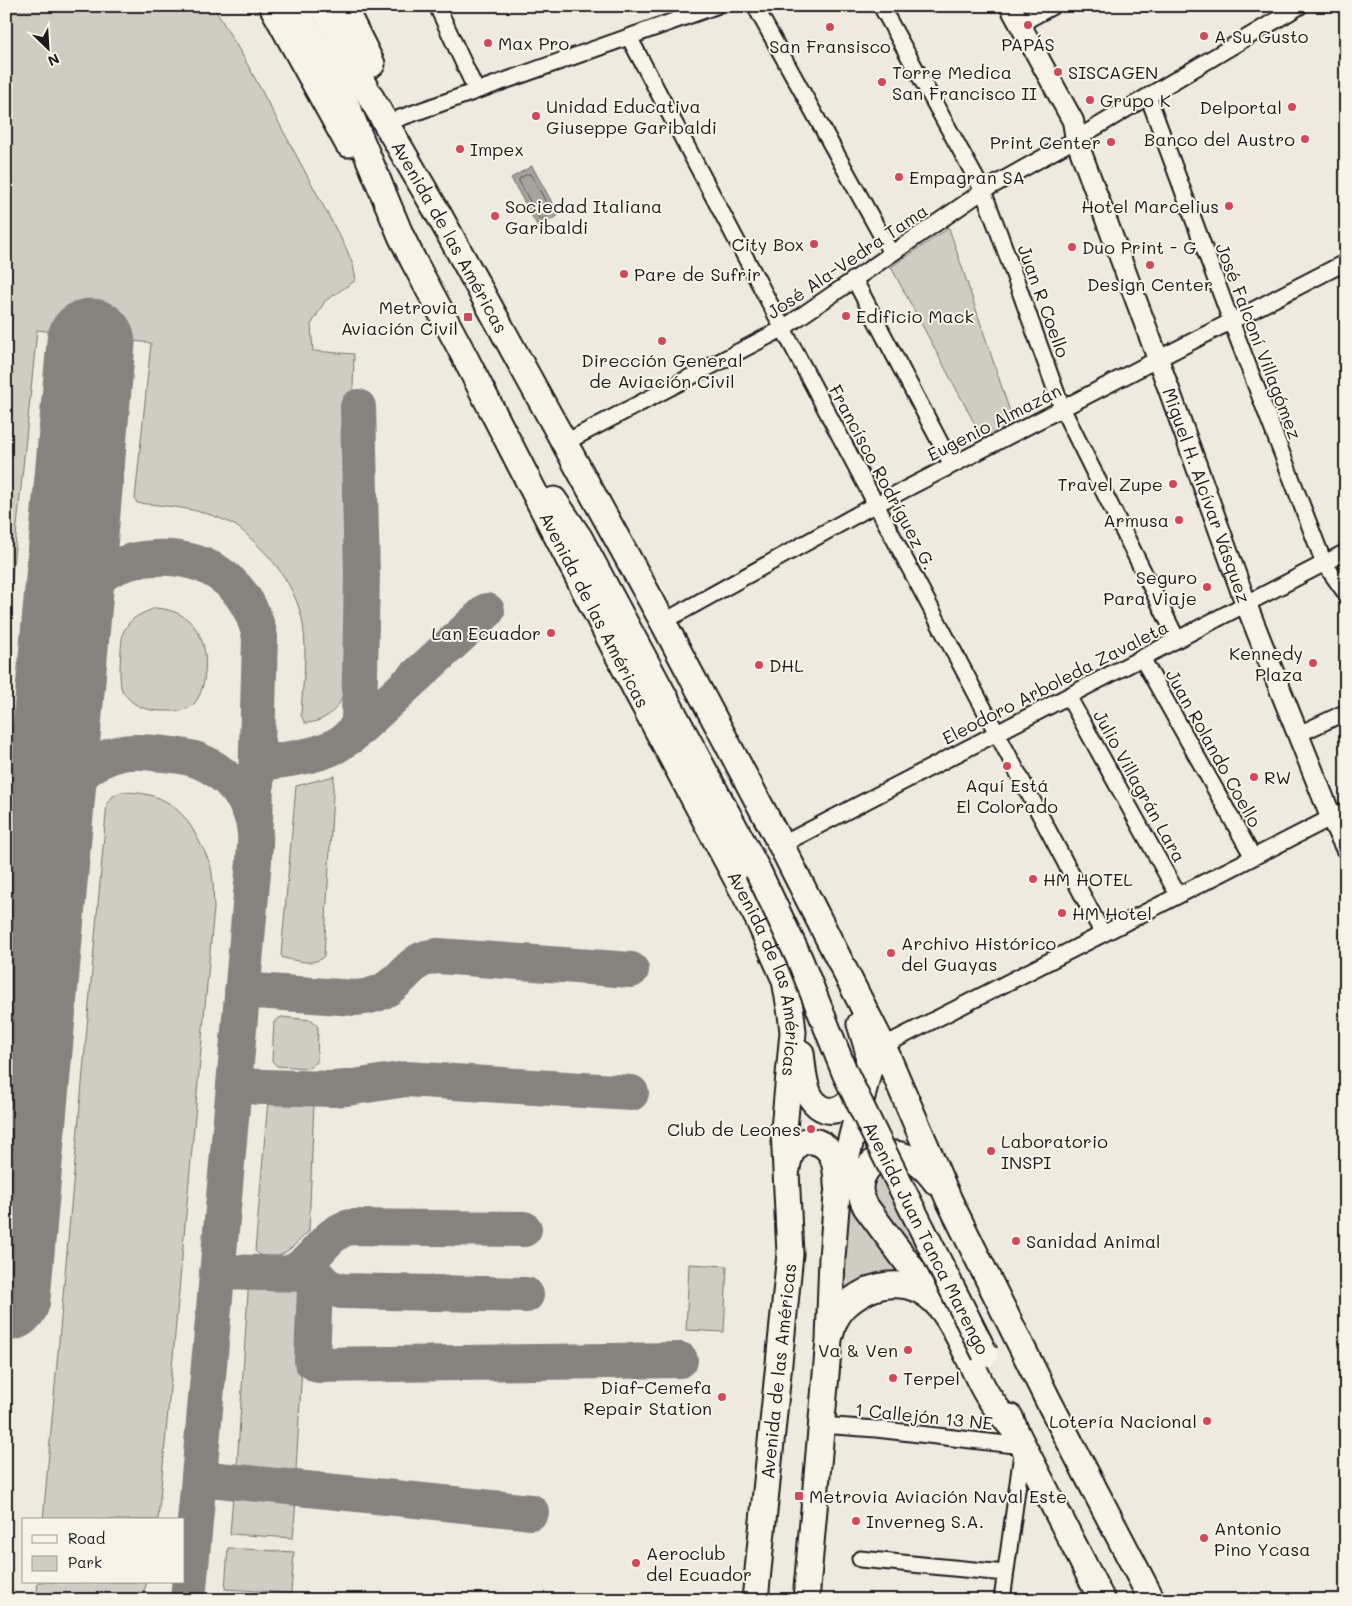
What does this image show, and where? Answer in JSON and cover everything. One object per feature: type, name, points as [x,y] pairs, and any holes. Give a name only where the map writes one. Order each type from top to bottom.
[{"type":"main road","points":[[272,6],[328,109],[401,236]]},
{"type":"main road","name":"Avenida de las Américas","points":[[294,6],[344,99],[401,236],[637,692],[758,919],[785,980],[793,1032],[784,1129],[790,1254],[755,1600]]},
{"type":"main road","name":"Avenida de las Américas","points":[[322,6],[366,89],[439,215],[663,622],[832,942],[875,1048],[837,1195],[832,1258],[829,1340],[806,1600]]},
{"type":"main road","points":[[343,6],[397,119],[439,215]]},
{"type":"main road","name":"Avenida de las Américas","points":[[489,405],[579,537],[758,871]]},
{"type":"main road","points":[[680,725],[692,794]]},
{"type":"main road","name":"Avenida Juan Tanca Marengo","points":[[758,871],[800,960],[849,1081],[985,1354],[1001,1389],[1019,1439],[1102,1600]]},
{"type":"main road","points":[[785,980],[795,1011],[804,1080],[807,1090],[817,1104],[825,1110],[831,1111],[837,1110],[851,1102],[862,1085],[875,1048]]},
{"type":"main road","name":"Avenida Juan Tanca Marengo","points":[[875,1048],[1048,1400],[1152,1600]]},
{"type":"main road","points":[[786,1169],[791,1153],[801,1142],[814,1141],[822,1144],[832,1156],[835,1164],[837,1195]]},
{"type":"main road","points":[[949,1200],[928,1170],[910,1158],[899,1155],[892,1154],[874,1161],[864,1173],[861,1181],[860,1190],[866,1207],[944,1312],[988,1396],[1019,1439]]},
{"type":"main road","points":[[829,1340],[832,1327],[842,1309],[860,1295],[883,1285],[908,1286],[919,1289],[930,1296],[944,1312]]},
{"type":"street","points":[[437,6],[476,90]]},
{"type":"street","points":[[397,119],[716,6]]},
{"type":"street","points":[[755,6],[891,253]]},
{"type":"street","name":"Juan R Coello","points":[[881,6],[983,191],[1062,408],[1178,639]]},
{"type":"street","name":"Miguel H. Alcívar Vásquez","points":[[996,6],[1064,128],[1076,139]]},
{"type":"street","points":[[1015,15],[1053,6]]},
{"type":"street","name":"José Ala-Vedra Tama","points":[[564,443],[782,329],[983,191],[1076,139],[1290,9]]},
{"type":"street","name":"Miguel H. Alcívar Vásquez","points":[[1015,15],[1073,121],[1076,139],[1246,604],[1299,734],[1338,813],[1346,848]]},
{"type":"street","name":"Francísco Rodríguez G.","points":[[630,37],[782,329],[877,504],[1103,934]]},
{"type":"street","name":"José Falconí Villagómez","points":[[1148,96],[1231,321],[1324,563],[1346,594]]},
{"type":"street","name":"Eugenio Almazán","points":[[663,622],[877,504],[1346,262]]},
{"type":"street","points":[[854,279],[952,465]]},
{"type":"street","name":"Eleodoro Arboleda Zavaleta","points":[[781,845],[1346,552]]},
{"type":"street","name":"Juan Rolando Coello","points":[[1142,658],[1253,857]]},
{"type":"street","name":"Julio Villagrán Lara","points":[[1068,696],[1178,895]]},
{"type":"street","points":[[1299,734],[1346,712]]},
{"type":"street","points":[[875,1048],[1103,934],[1338,813]]},
{"type":"street","name":"1 Callejón 13 NE","points":[[821,1425],[1019,1439]]},
{"type":"street","points":[[1002,1600],[1019,1439]]},
{"type":"street","points":[[860,1559],[1005,1573]]},
{"type":"green space","points":[[6,6],[213,6],[244,58],[346,248],[353,265],[356,280],[325,301],[311,325],[313,351],[354,354],[345,688],[340,701],[326,717],[305,723],[301,715],[305,658],[303,624],[296,599],[277,566],[242,530],[225,520],[188,509],[137,503],[135,499],[151,343],[37,330],[6,635]]},
{"type":"green space","points":[[949,228],[1014,424],[984,441],[891,267]]},
{"type":"green space","points":[[155,608],[170,610],[182,616],[191,623],[203,644],[205,671],[202,688],[195,703],[184,710],[149,710],[136,705],[122,690],[120,662],[123,632],[135,618]]},
{"type":"green space","points":[[334,776],[324,956],[310,962],[283,958],[281,955],[296,786]]},
{"type":"green space","points":[[121,792],[149,795],[170,804],[179,812],[194,832],[206,855],[211,870],[213,887],[214,908],[158,1518],[43,1518],[107,803],[113,796]]},
{"type":"green space","points":[[281,1017],[312,1020],[318,1027],[317,1062],[309,1068],[277,1066],[272,1061],[274,1022]]},
{"type":"green space","points":[[268,1100],[314,1101],[309,1231],[284,1253],[270,1258],[262,1256],[255,1251]]},
{"type":"green space","points":[[879,1171],[930,1270],[875,1197],[874,1184]]},
{"type":"green space","points":[[849,1207],[900,1275],[883,1274],[869,1277],[842,1292]]},
{"type":"green space","points":[[689,1264],[727,1266],[724,1332],[686,1330]]},
{"type":"green space","points":[[249,1277],[307,1281],[296,1470],[237,1467]]},
{"type":"green space","points":[[233,1496],[296,1500],[293,1538],[230,1534]]},
{"type":"green space","points":[[228,1548],[294,1552],[291,1593],[225,1589]]},
{"type":"green space","points":[[38,1584],[146,1584],[141,1600],[36,1600]]},
{"type":"water","points":[[532,166],[559,215],[538,227],[511,178]]},
{"type":"taxiway","points":[[257,764],[315,754],[329,749],[352,734],[359,722],[362,575],[358,407]]},
{"type":"taxiway","points":[[65,635],[78,605],[91,585],[103,574],[117,566],[132,561],[174,558],[192,562],[209,568],[223,576],[236,588],[254,618],[260,637],[255,822]]},
{"type":"taxiway","points":[[350,737],[487,611]]},
{"type":"taxiway","points":[[47,840],[53,814],[71,784],[89,767],[111,756],[127,752],[180,756],[208,765],[228,780],[244,799],[253,822],[255,837],[254,861],[188,1600]]},
{"type":"taxiway","points":[[242,990],[355,998],[365,997],[375,995],[388,988],[417,962],[429,957],[438,956],[631,970]]},
{"type":"taxiway","points":[[235,1086],[332,1089],[406,1079],[631,1093]]},
{"type":"taxiway","points":[[289,1273],[306,1263],[333,1236],[341,1230],[350,1227],[524,1229]]},
{"type":"taxiway","points":[[6,1257],[10,1254]]},
{"type":"taxiway","points":[[217,1272],[310,1274],[318,1277],[328,1287],[341,1291],[526,1295]]},
{"type":"taxiway","points":[[305,1274],[314,1283],[315,1287],[312,1361],[318,1365],[680,1360]]},
{"type":"taxiway","points":[[199,1478],[531,1512]]},
{"type":"runway","points":[[6,1297],[91,343]]},
{"type":"place","name":"PAPÁS","points":[[1028,25]]},
{"type":"place","name":"San Fransisco","points":[[830,27]]},
{"type":"place","name":"A Su Gusto","points":[[1204,36]]},
{"type":"place","name":"Max Pro","points":[[488,43]]},
{"type":"place","name":"SISCAGEN","points":[[1058,72]]},
{"type":"place","name":"Torre Medica San Francisco II","points":[[882,82]]},
{"type":"place","name":"Grupo K","points":[[1090,100]]},
{"type":"place","name":"Delportal","points":[[1292,107]]},
{"type":"place","name":"Unidad Educativa Giuseppe Garibaldi","points":[[536,116]]},
{"type":"place","name":"Banco del Austro","points":[[1305,139]]},
{"type":"place","name":"Print Center","points":[[1111,142]]},
{"type":"place","name":"Impex","points":[[460,149]]},
{"type":"place","name":"Empagran SA","points":[[899,177]]},
{"type":"place","name":"Hotel Marcelius","points":[[1229,206]]},
{"type":"place","name":"Sociedad Italiana Garibaldi","points":[[495,216]]},
{"type":"place","name":"City Box","points":[[814,244]]},
{"type":"place","name":"Duo Print - G","points":[[1072,247]]},
{"type":"place","name":"Design Center","points":[[1150,265]]},
{"type":"place","name":"Pare de Sufrir","points":[[624,274]]},
{"type":"place","name":"Edificio Mack","points":[[846,316]]},
{"type":"place","name":"Metrovia Aviación Civil","points":[[468,317]]},
{"type":"place","name":"Dirección General de Aviación Civil","points":[[662,341]]},
{"type":"place","name":"Travel Zupe","points":[[1173,484]]},
{"type":"place","name":"Armusa","points":[[1179,520]]},
{"type":"place","name":"Seguro Para Viaje","points":[[1207,587]]},
{"type":"place","name":"Lan Ecuador","points":[[551,633]]},
{"type":"place","name":"Kennedy Plaza","points":[[1313,663]]},
{"type":"place","name":"DHL","points":[[759,665]]},
{"type":"place","name":"Aquí Está El Colorado","points":[[1007,766]]},
{"type":"place","name":"RW","points":[[1254,777]]},
{"type":"place","name":"HM HOTEL","points":[[1033,879]]},
{"type":"place","name":"HM Hotel","points":[[1062,913]]},
{"type":"place","name":"Archivo Histórico del Guayas","points":[[891,953]]},
{"type":"place","name":"Club de Leones","points":[[811,1129]]},
{"type":"place","name":"Laboratorio INSPI","points":[[991,1151]]},
{"type":"place","name":"Sanidad Animal","points":[[1016,1241]]},
{"type":"place","name":"Va & Ven","points":[[908,1350]]},
{"type":"place","name":"Terpel","points":[[893,1378]]},
{"type":"place","name":"Diaf-Cemefa Repair Station","points":[[722,1397]]},
{"type":"place","name":"Lotería Nacional","points":[[1207,1421]]},
{"type":"place","name":"Metrovia Aviación Naval Este","points":[[799,1496]]},
{"type":"place","name":"Inverneg S.A.","points":[[856,1521]]},
{"type":"place","name":"Antonio Pino Ycasa","points":[[1204,1538]]},
{"type":"place","name":"Aeroclub del Ecuador","points":[[636,1563]]}]
